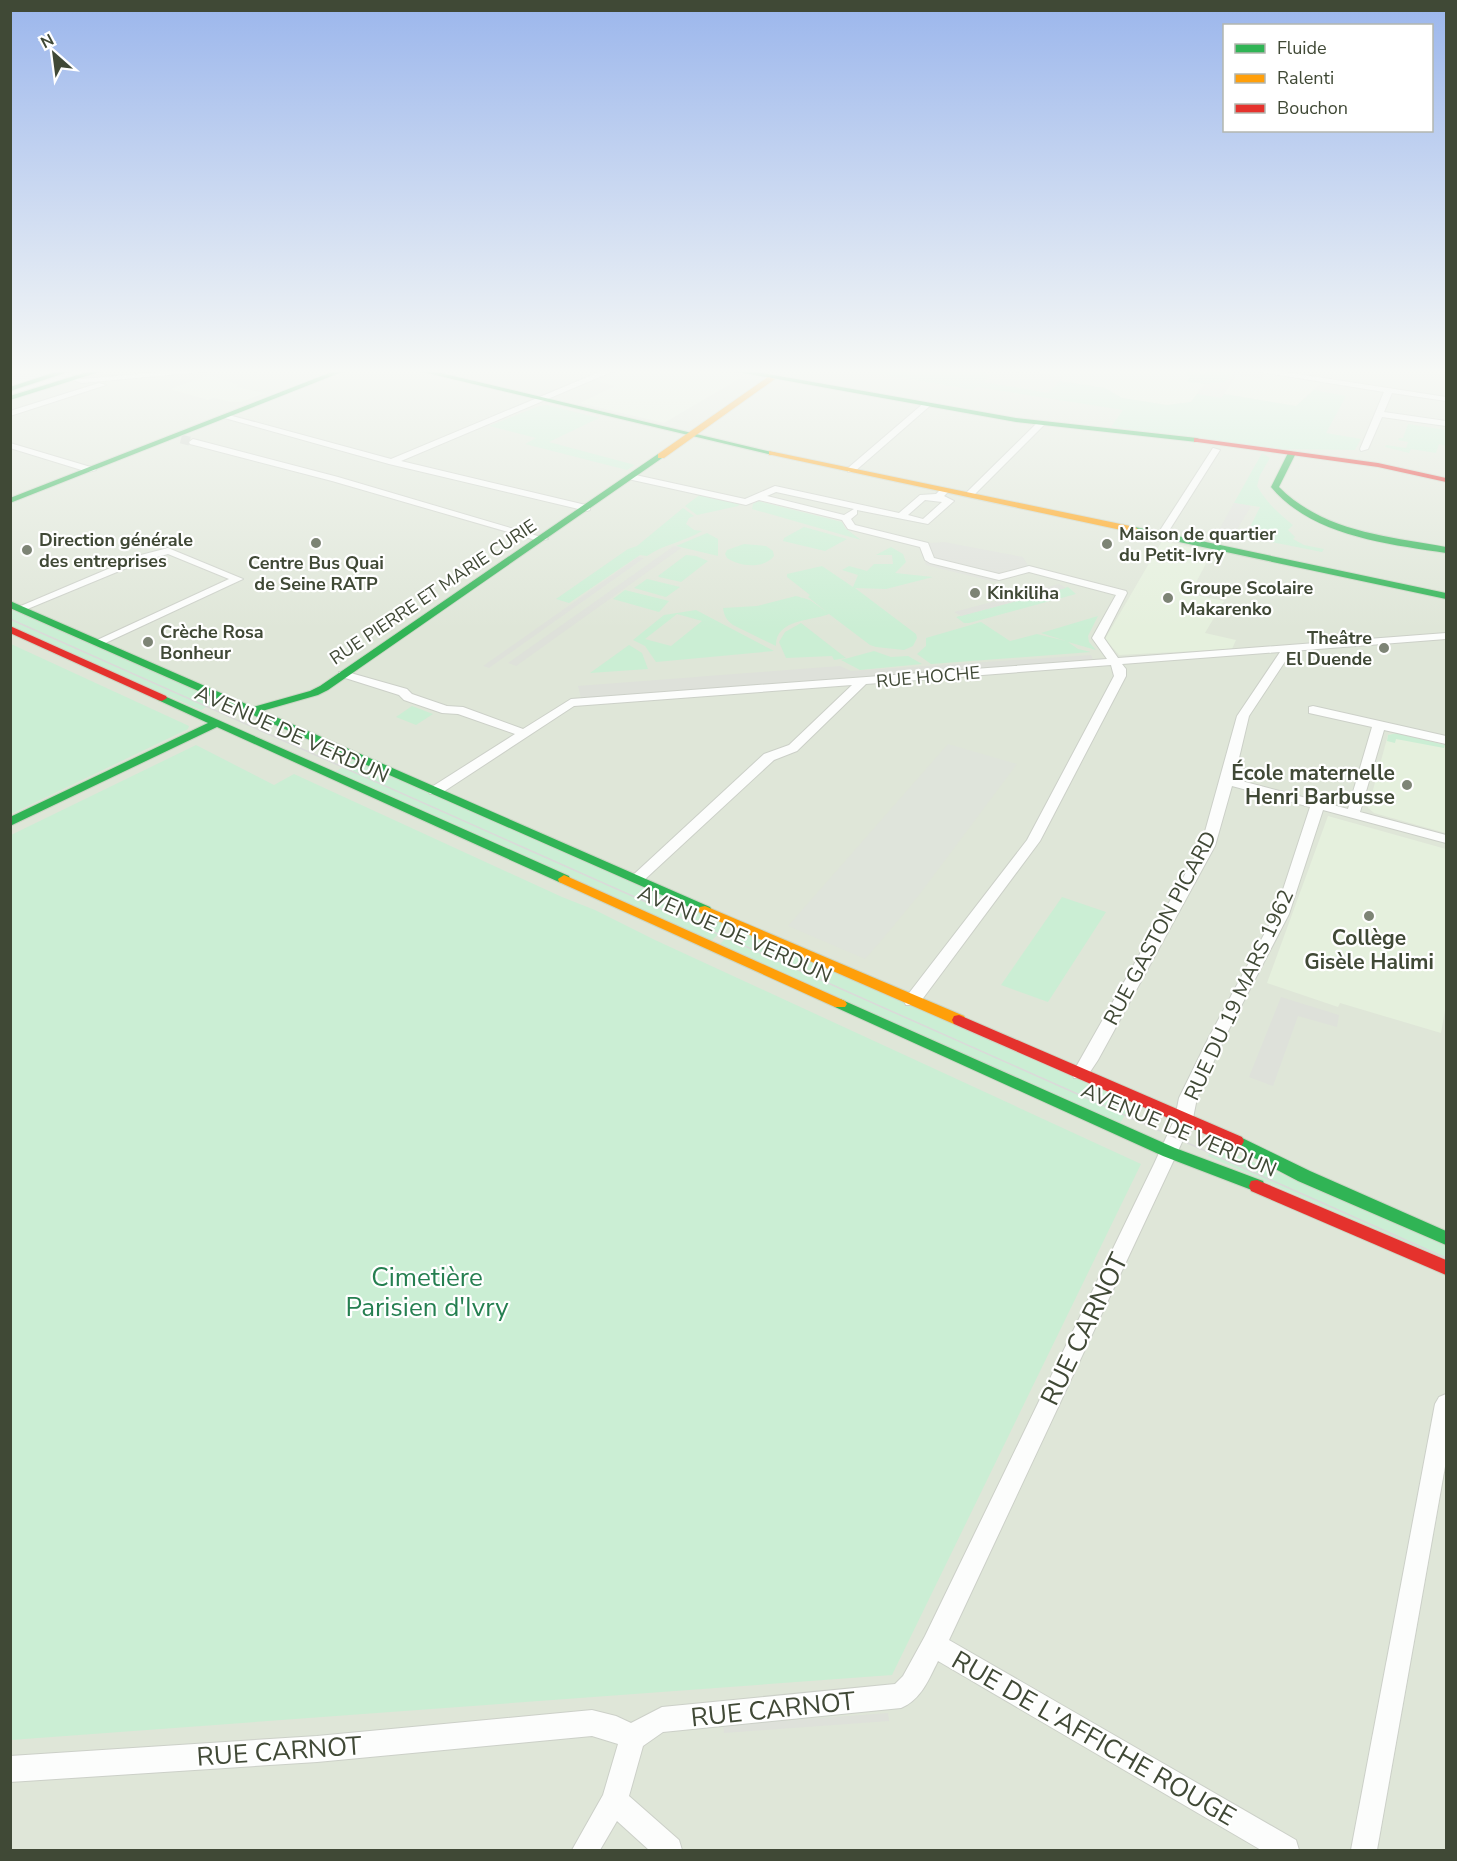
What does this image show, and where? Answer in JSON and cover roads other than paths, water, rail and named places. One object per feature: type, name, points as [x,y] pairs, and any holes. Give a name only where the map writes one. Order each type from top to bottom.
[{"type":"main road","points":[[10,501],[132,455]]},
{"type":"main road","name":"RUE PIERRE ET MARIE CURIE","points":[[10,822],[216,723],[252,710],[314,693],[543,539],[663,455]]},
{"type":"main road","points":[[782,455],[942,493],[970,494],[1446,596]]},
{"type":"main road","points":[[1291,455],[1275,487],[1283,501],[1291,507],[1332,524],[1446,550]]},
{"type":"main road","points":[[1305,455],[1378,465],[1446,480]]},
{"type":"main road","name":"AVENUE DE VERDUN","points":[[16,606],[912,1001],[1252,1148],[1304,1176],[1446,1238]]},
{"type":"main road","name":"AVENUE DE VERDUN","points":[[10,629],[1169,1152],[1271,1192],[1446,1268]]},
{"type":"street","points":[[42,455],[91,470]]},
{"type":"street","points":[[243,455],[333,478],[543,539]]},
{"type":"street","points":[[365,455],[587,508]]},
{"type":"street","points":[[392,462],[409,455]]},
{"type":"street","points":[[851,470],[869,455]]},
{"type":"street","points":[[970,494],[1010,455]]},
{"type":"street","points":[[1162,535],[1213,455]]},
{"type":"street","points":[[631,477],[746,502],[775,489],[859,509],[927,522],[949,501],[942,493],[923,497],[901,517]]},
{"type":"street","points":[[760,497],[846,518],[851,527],[924,544],[930,560],[999,577],[1029,569],[1120,591],[1121,596],[1098,638],[1120,669],[1120,676],[1033,842],[912,1001]]},
{"type":"street","points":[[846,518],[859,509]]},
{"type":"street","points":[[16,606],[145,557],[168,551],[238,579],[99,643]]},
{"type":"street","name":"RUE HOCHE","points":[[435,791],[571,703],[1446,636]]},
{"type":"street","name":"RUE GASTON PICARD","points":[[1080,1074],[1208,846],[1243,716],[1286,655],[1287,649]]},
{"type":"street","points":[[343,674],[403,692],[408,697],[446,710],[459,710],[524,733]]},
{"type":"street","points":[[637,879],[769,757],[793,748],[861,682]]},
{"type":"street","points":[[1313,711],[1446,740]]},
{"type":"street","points":[[1353,813],[1379,725]]},
{"type":"street","points":[[1227,781],[1446,839]]},
{"type":"street","name":"RUE DU 19 MARS 1962","points":[[1184,1118],[1188,1098],[1217,1037],[1282,914],[1318,804]]},
{"type":"street","name":"RUE CARNOT","points":[[10,1769],[317,1749],[592,1723],[616,1729],[633,1738],[647,1727],[662,1720],[901,1696],[912,1685],[934,1645],[1184,1118]]},
{"type":"street","points":[[1364,1851],[1446,1404]]},
{"type":"street","name":"RUE DE L'AFFICHE ROUGE","points":[[934,1645],[1286,1851]]},
{"type":"street","points":[[585,1851],[614,1801],[633,1738]]},
{"type":"street","points":[[614,1801],[669,1851]]},
{"type":"tram line","points":[[10,619],[1446,1258]]},
{"type":"place","name":"Centre Bus Quai de Seine RATP","points":[[316,543]]},
{"type":"place","name":"Maison de quartier du Petit-Ivry","points":[[1107,544]]},
{"type":"place","name":"Direction générale des entreprises","points":[[27,550]]},
{"type":"place","name":"Kinkiliha","points":[[975,593]]},
{"type":"place","name":"Groupe Scolaire Makarenko","points":[[1168,598]]},
{"type":"place","name":"Crèche Rosa Bonheur","points":[[148,642]]},
{"type":"place","name":"Theâtre El Duende","points":[[1384,648]]},
{"type":"place","name":"École maternelle Henri Barbusse","points":[[1407,785]]},
{"type":"place","name":"Collège Gisèle Halimi","points":[[1369,916]]},
{"type":"park label","name":"Cimetière Parisien d'Ivry","points":[[427,1292]]}]
